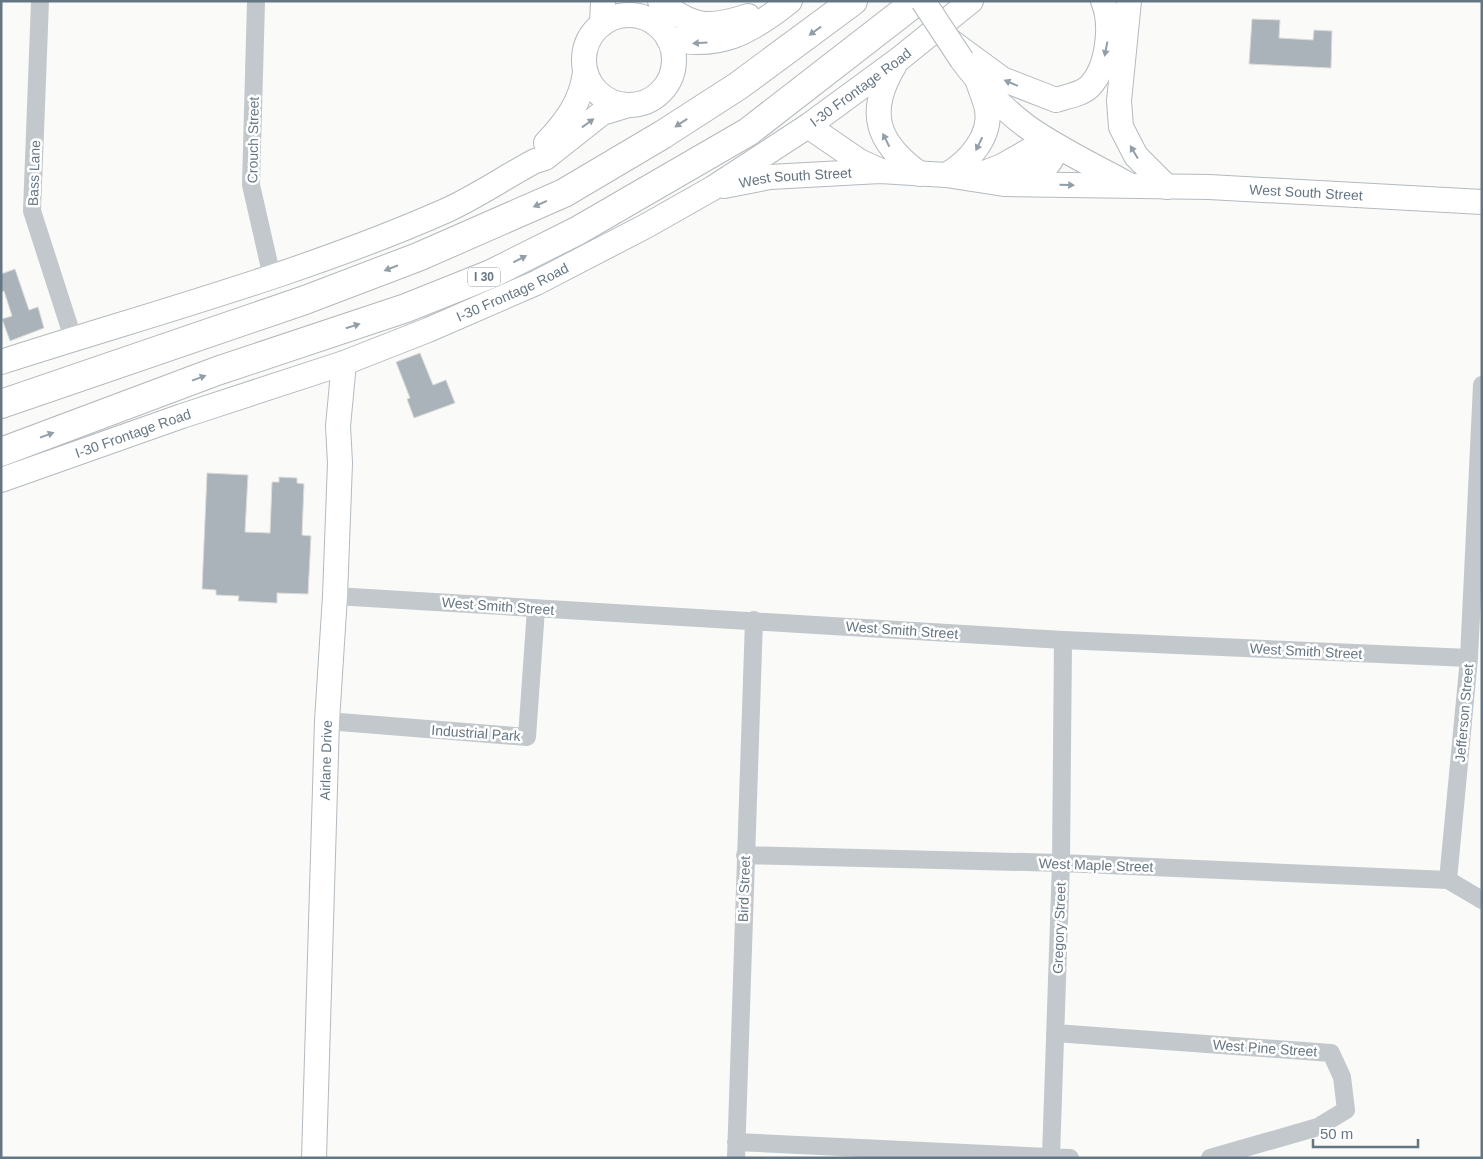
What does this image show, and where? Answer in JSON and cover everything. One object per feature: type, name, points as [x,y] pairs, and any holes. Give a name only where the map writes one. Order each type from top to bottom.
[{"type":"highway","points":[[1,404],[305,300],[418,257],[564,193],[662,135],[738,86],[853,1]]},
{"type":"highway","name":"I 30","points":[[1,452],[217,371],[406,308],[491,274],[577,231],[748,132],[920,2]]},
{"type":"main road","points":[[660,1],[679,17],[699,24],[725,24],[782,7]]},
{"type":"main road","name":"I-30 Frontage Road","points":[[1,480],[182,416],[344,363],[428,330],[536,283],[713,188],[808,126],[898,60],[970,1]]},
{"type":"main road","points":[[948,39],[1002,79],[1056,100],[1088,88],[1103,67],[1108,39],[1104,1]]},
{"type":"main road","name":"West South Street","points":[[920,2],[978,81],[1025,125],[1057,146],[1131,186]]},
{"type":"main road","points":[[1127,4],[1119,101],[1121,127],[1136,156],[1167,187]]},
{"type":"main road","points":[[668,38],[689,44],[720,41],[754,28],[782,7]]},
{"type":"main road","points":[[1,362],[272,277],[372,241],[447,210],[535,161],[545,158],[602,113],[646,102],[656,97],[667,85],[673,70],[674,59],[668,38],[654,22],[638,10],[622,16],[602,13],[588,41],[581,96],[564,124],[541,148],[535,161]]},
{"type":"main road","points":[[898,60],[880,94],[878,119],[887,144],[903,162],[920,174]]},
{"type":"main road","points":[[585,73],[596,92],[604,98],[625,106]]},
{"type":"main road","points":[[956,177],[961,167],[973,156],[984,133],[988,110],[978,81]]},
{"type":"main road","name":"West South Street","points":[[808,126],[859,161],[880,171]]},
{"type":"main road","points":[[1004,184],[1037,174],[1053,161],[1057,146]]},
{"type":"main road","name":"West South Street","points":[[956,177],[1002,166],[1032,150],[1057,146]]},
{"type":"main road","name":"West South Street","points":[[713,188],[770,176],[880,171],[956,177],[1004,184],[1209,188],[1482,202]]},
{"type":"main road","name":"Airlane Drive","points":[[314,1158],[327,721],[335,596],[340,463],[338,426],[344,363]]},
{"type":"street","name":"Bass Lane","points":[[40,1],[32,211],[73,338]]},
{"type":"street","name":"Crouch Street","points":[[256,1],[251,185],[272,277]]},
{"type":"street","name":"Jefferson Street","points":[[1448,880],[1469,658],[1482,385]]},
{"type":"street","name":"West Smith Street","points":[[335,596],[1063,640],[1469,658]]},
{"type":"street","name":"Industrial Park","points":[[327,721],[527,738],[536,609]]},
{"type":"street","name":"Bird Street","points":[[736,1150],[754,620]]},
{"type":"street","name":"Gregory Street","points":[[1051,1156],[1061,863],[1063,640]]},
{"type":"street","name":"West Maple Street","points":[[745,855],[1061,863],[1448,880]]},
{"type":"street","points":[[1448,880],[1482,900]]},
{"type":"street","name":"West Pine Street","points":[[1054,1033],[1330,1053],[1342,1077],[1346,1110],[1318,1127],[1210,1158]]},
{"type":"street","points":[[736,1150],[1051,1156],[1070,1158]]},
{"type":"building","points":[[1252,19],[1280,20],[1279,38],[1313,40],[1314,30],[1332,31],[1331,68],[1249,64]]},
{"type":"building","points":[[15,269],[29,310],[38,307],[44,328],[10,341],[2,319],[12,316],[4,291],[1,292],[1,274]]},
{"type":"building","points":[[420,353],[433,385],[446,380],[455,403],[414,418],[407,399],[410,398],[396,362]]},
{"type":"building","points":[[207,473],[248,475],[245,532],[270,533],[272,482],[279,482],[279,477],[297,478],[297,483],[304,484],[302,535],[311,536],[308,594],[277,593],[277,603],[238,601],[239,596],[216,595],[216,590],[202,589]]}]
